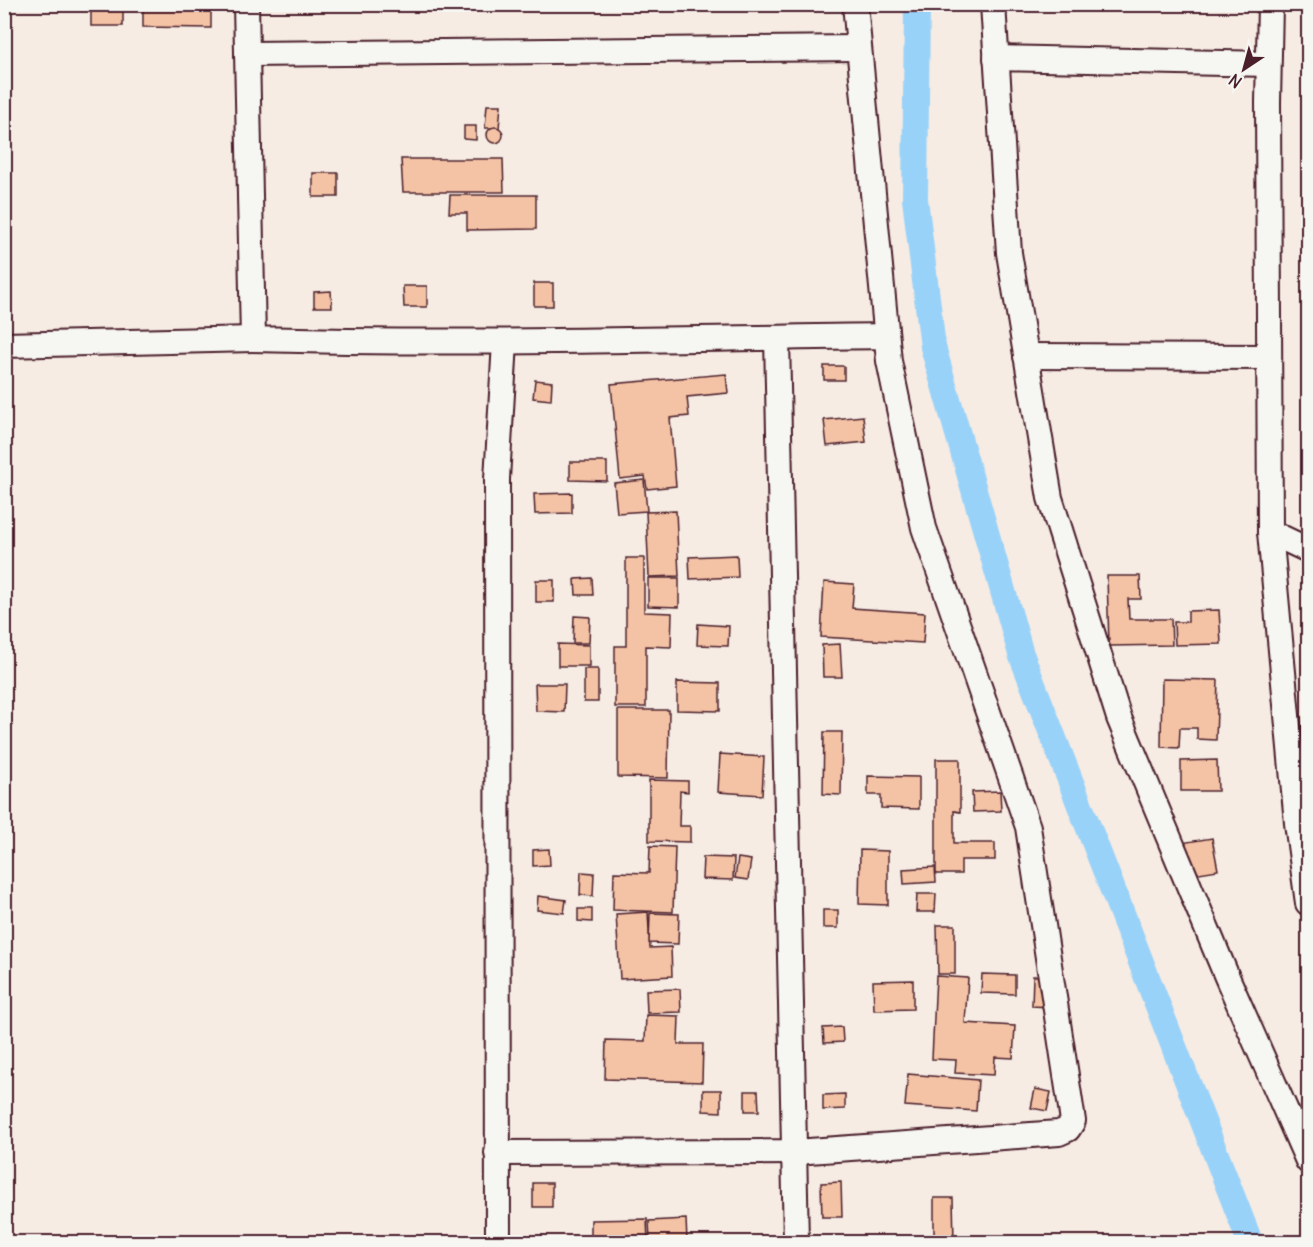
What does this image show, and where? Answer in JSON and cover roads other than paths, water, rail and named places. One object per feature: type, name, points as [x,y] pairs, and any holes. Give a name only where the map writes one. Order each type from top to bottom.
[{"type":"street","points":[[246,4],[253,339]]},
{"type":"street","points":[[497,1153],[795,1152],[1059,1133],[1068,1129],[1073,1121],[1028,827],[924,528],[889,361],[855,4]]},
{"type":"street","points":[[993,4],[1009,253],[1050,498],[1119,718],[1227,976],[1308,1161]]},
{"type":"street","points":[[1270,4],[1268,64],[1270,532],[1297,823],[1308,903]]},
{"type":"street","points":[[247,54],[858,48]]},
{"type":"street","points":[[996,58],[1268,64]]},
{"type":"street","points":[[4,345],[253,339],[505,342],[886,336]]},
{"type":"street","points":[[777,338],[796,1242]]},
{"type":"street","points":[[498,1242],[497,479],[505,342]]},
{"type":"street","points":[[1026,356],[1269,357]]},
{"type":"street","points":[[1270,532],[1308,549]]},
{"type":"waterway","points":[[917,4],[915,199],[933,347],[1021,654],[1250,1242]]}]
